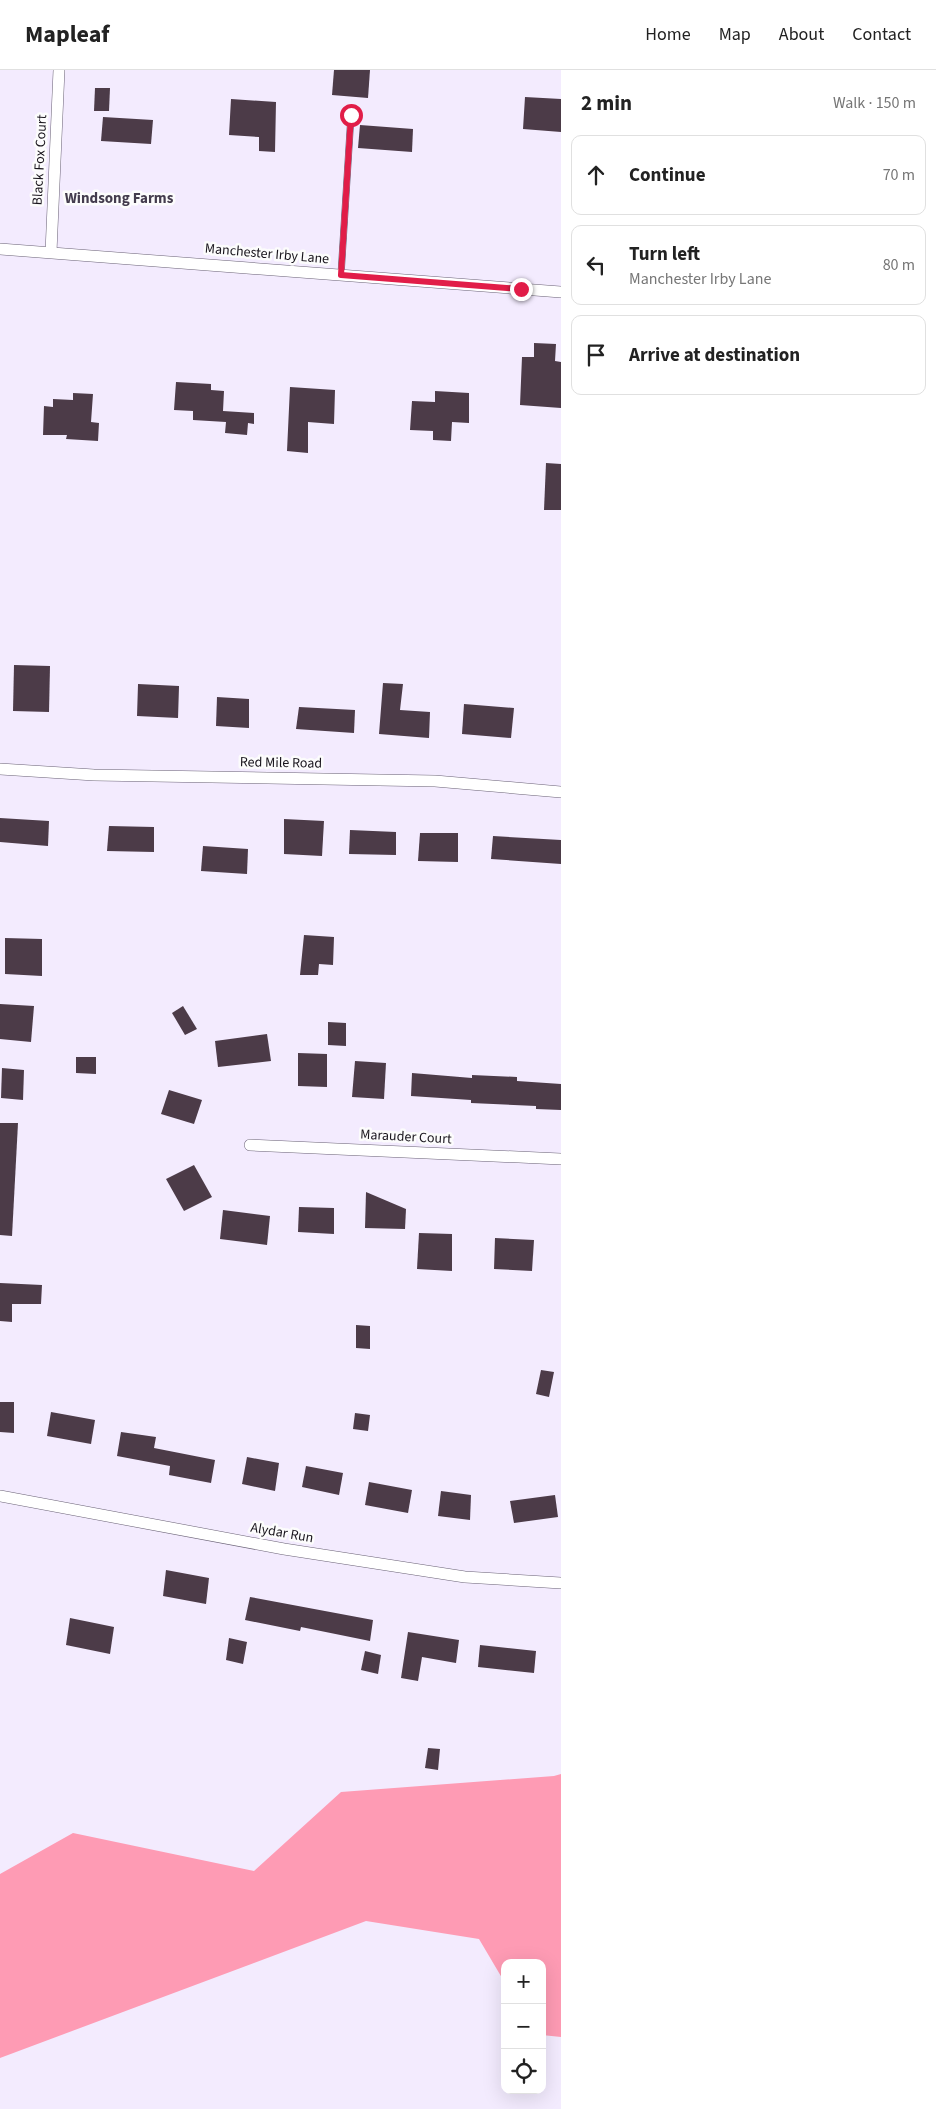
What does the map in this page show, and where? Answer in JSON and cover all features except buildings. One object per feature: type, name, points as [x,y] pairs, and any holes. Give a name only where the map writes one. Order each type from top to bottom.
[{"type":"street","name":"Black Fox Court","points":[[51,252],[59,70]]},
{"type":"street","name":"Manchester Irby Lane","points":[[0,249],[561,292]]},
{"type":"street","name":"Red Mile Road","points":[[0,769],[94,775],[435,781],[561,792]]},
{"type":"street","name":"Marauder Court","points":[[250,1145],[561,1159]]},
{"type":"street","name":"Alydar Run","points":[[0,1496],[322,1555],[465,1577],[561,1584]]},
{"type":"lane","points":[[341,275],[351,115]]},
{"type":"shaded area","points":[[561,1774],[561,2037],[546,2035],[546,1959],[501,1959],[501,1976],[479,1939],[366,1921],[0,2058],[0,1874],[73,1833],[254,1871],[341,1792]]},
{"type":"district","name":"Windsong Farms","points":[[119,198]]},
{"type":"route","points":[[351,115],[341,275],[521,289]]}]
